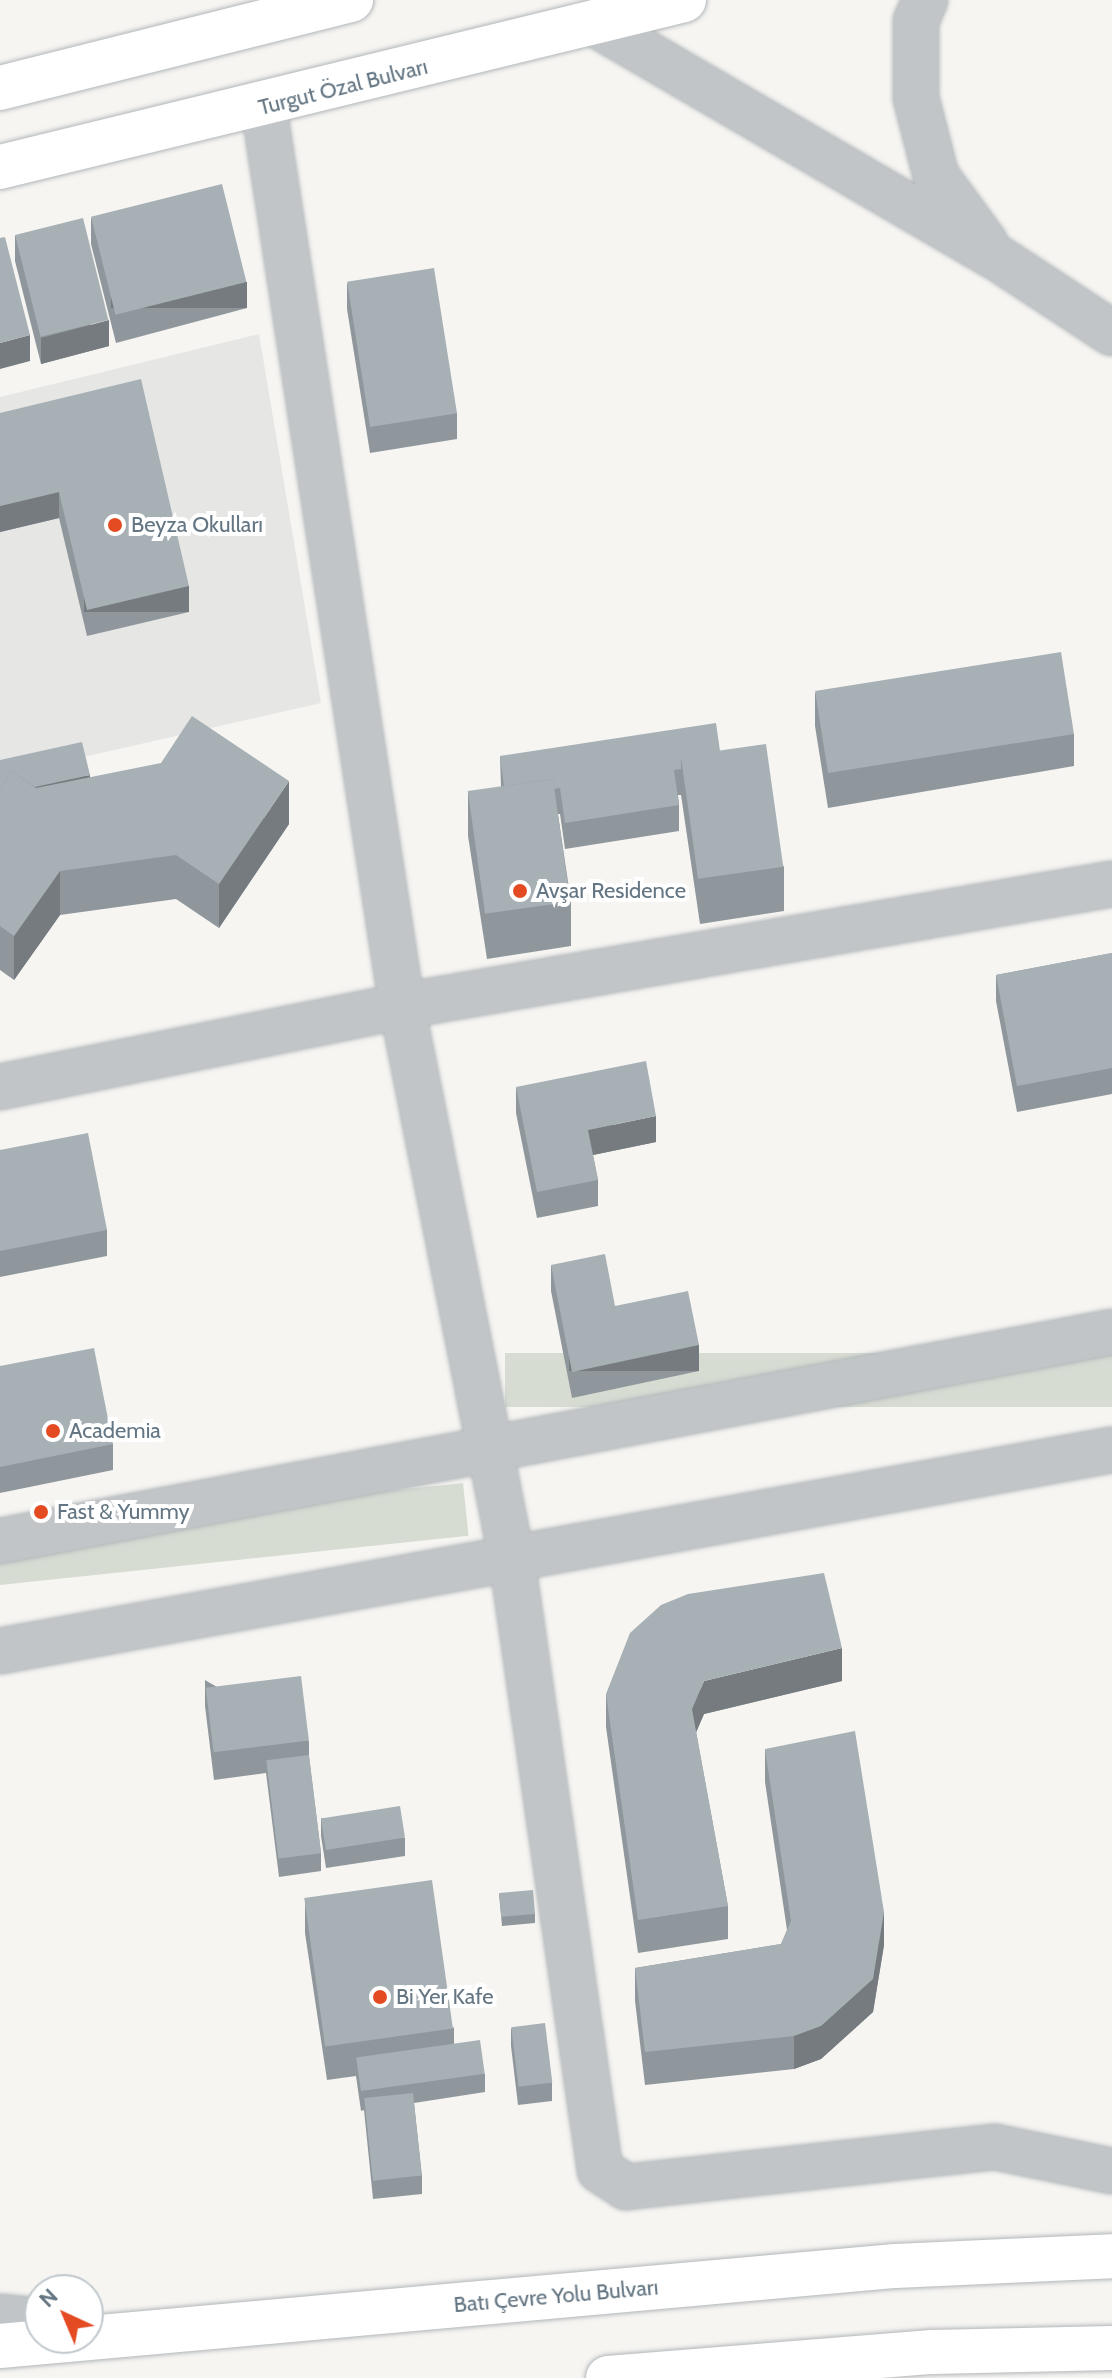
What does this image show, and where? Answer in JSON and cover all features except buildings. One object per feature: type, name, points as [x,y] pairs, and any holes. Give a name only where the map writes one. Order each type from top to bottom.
[{"type":"main road","points":[[0,88],[351,0]]},
{"type":"main road","name":"Turgut Özal Bulvarı","points":[[0,167],[264,108],[684,0]]},
{"type":"main road","name":"Batı Çevre Yolu Bulvarı","points":[[0,2346],[895,2266],[1112,2256]]},
{"type":"main road","points":[[608,2378],[932,2352],[1112,2348]]},
{"type":"street","points":[[925,0],[916,21],[916,98],[929,150],[936,176],[993,255]]},
{"type":"street","points":[[592,22],[993,255],[1112,333]]},
{"type":"street","points":[[264,108],[402,1006],[512,1560],[600,2170],[626,2187],[995,2147],[1112,2171]]},
{"type":"street","points":[[0,1087],[402,1006],[1112,884]]},
{"type":"street","points":[[0,1541],[1112,1332]]},
{"type":"street","points":[[0,1651],[1112,1450]]},
{"type":"street","points":[[0,2317],[24,2319]]},
{"type":"street","points":[[104,2325],[175,2331]]},
{"type":"shaded area","points":[[259,334],[321,703],[0,776],[0,397]]},
{"type":"shaded area","points":[[505,1353],[1112,1353],[1112,1407],[505,1407]]},
{"type":"shaded area","points":[[463,1483],[469,1536],[0,1585],[0,1532]]},
{"type":"place","name":"Beyza Okulları","points":[[115,525]]},
{"type":"place","name":"Avşar Residence","points":[[520,891]]},
{"type":"place","name":"Academia","points":[[53,1431]]},
{"type":"place","name":"Fast & Yummy","points":[[41,1512]]},
{"type":"place","name":"Bi Yer Kafe","points":[[380,1997]]}]
